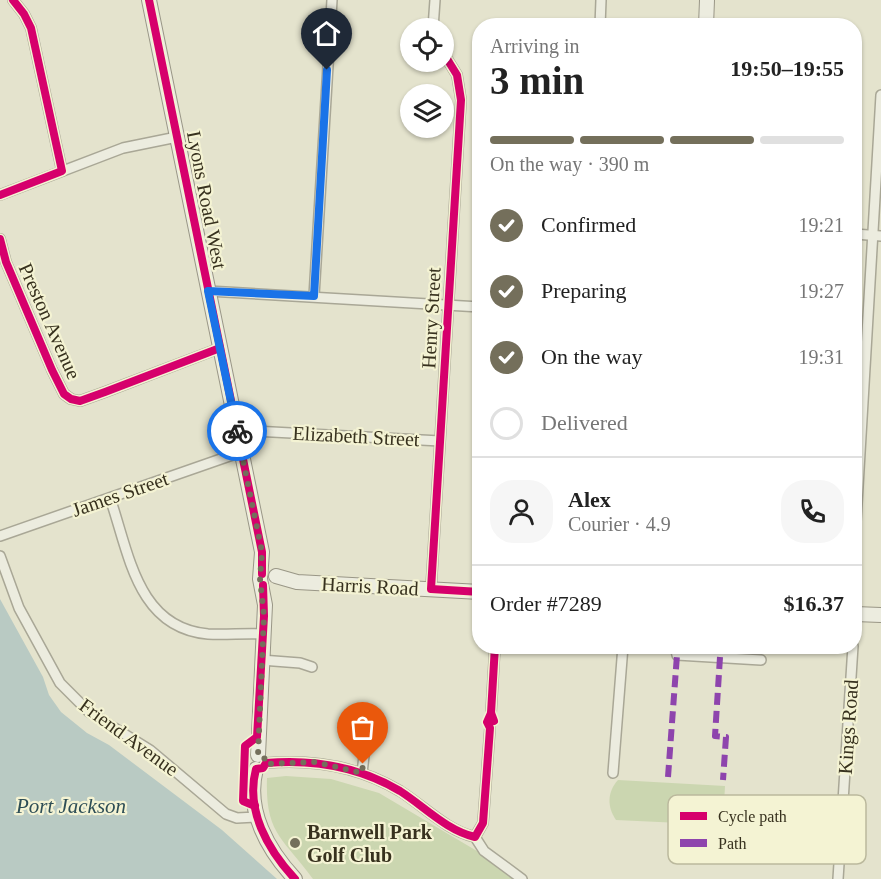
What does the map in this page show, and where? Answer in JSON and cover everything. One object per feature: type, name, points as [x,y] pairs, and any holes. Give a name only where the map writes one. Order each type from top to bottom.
[{"type":"main road","name":"Lyons Road West","points":[[149,0],[260,547],[270,580]]},
{"type":"main road","points":[[706,18],[707,0]]},
{"type":"main road","points":[[270,580],[265,605],[261,660],[260,762],[254,790],[257,817],[267,843],[295,879]]},
{"type":"main road","name":"Harris Road","points":[[270,580],[472,592]]},
{"type":"main road","points":[[862,614],[881,615]]},
{"type":"street","points":[[13,0],[31,28],[63,171]]},
{"type":"street","points":[[314,296],[332,0]]},
{"type":"street","points":[[434,18],[435,0]]},
{"type":"street","points":[[600,18],[601,0]]},
{"type":"street","name":"Henry Street","points":[[431,589],[461,100],[457,75],[454,70]]},
{"type":"street","points":[[862,442],[877,236],[881,95]]},
{"type":"street","points":[[0,195],[123,148],[177,137]]},
{"type":"street","points":[[862,235],[877,236]]},
{"type":"street","name":"Preston Avenue","points":[[0,239],[6,262],[52,370],[64,394],[71,399],[81,401],[105,393],[220,348]]},
{"type":"street","points":[[208,291],[472,306]]},
{"type":"street","name":"Elizabeth Street","points":[[237,430],[440,441]]},
{"type":"street","name":"James Street","points":[[0,536],[241,452]]},
{"type":"street","points":[[110,498],[142,590],[151,607],[162,617],[173,626],[207,634],[263,634]]},
{"type":"street","name":"Friend Avenue","points":[[0,556],[19,608],[64,688],[88,712],[150,750],[226,814],[237,818],[257,817]]},
{"type":"street","points":[[491,713],[495,654]]},
{"type":"street","points":[[613,773],[621,654]]},
{"type":"street","points":[[677,654],[761,660]]},
{"type":"street","name":"Kings Road","points":[[843,795],[852,654]]},
{"type":"street","points":[[261,660],[300,663],[312,667]]},
{"type":"street","points":[[362,773],[369,713]]},
{"type":"street","points":[[475,837],[483,823],[490,729]]},
{"type":"street","points":[[260,762],[315,762],[362,773],[400,791],[459,833],[475,837],[484,851],[522,879]]},
{"type":"street","name":"Kings Road","points":[[838,879],[839,864]]},
{"type":"green space","name":"Barnwell Park Golf Club","points":[[286,776],[331,779],[379,793],[482,854],[515,879],[313,879],[278,834],[269,812],[267,778]]},
{"type":"green space","points":[[618,780],[725,786],[725,795],[668,795],[668,822],[616,820],[610,805],[610,795]]},
{"type":"water","name":"Port Jackson","points":[[0,599],[43,677],[49,695],[61,712],[222,830],[277,879],[0,879]]},
{"type":"marked path","points":[[668,777],[677,655]]},
{"type":"marked path","points":[[720,657],[715,736],[726,737],[723,780]]},
{"type":"cycle path","points":[[0,195],[62,171],[31,28],[13,0]]},
{"type":"cycle path","points":[[149,0],[262,552],[262,574]]},
{"type":"cycle path","points":[[454,70],[457,75],[461,100],[431,589],[472,592]]},
{"type":"cycle path","points":[[0,239],[6,262],[52,370],[64,394],[71,399],[80,401],[220,348]]},
{"type":"cycle path","points":[[255,806],[243,801],[245,746],[257,737],[264,616],[263,585]]},
{"type":"cycle path","points":[[494,721],[491,713],[495,654]]},
{"type":"cycle path","points":[[295,879],[268,842],[256,814],[253,784],[256,769],[263,768],[266,763],[301,762],[352,770],[384,782],[445,824],[475,837],[483,823],[490,728],[487,722],[491,713]]},
{"type":"way so far","points":[[237,431],[262,552],[260,579],[263,585],[265,605],[257,737],[258,755],[264,757],[266,764],[292,761],[315,762],[362,773],[363,764]]},
{"type":"place","name":"Barnwell Park Golf Club","points":[[295,843]]},
{"type":"route","points":[[237,431],[208,291],[314,296],[327,70]]}]
